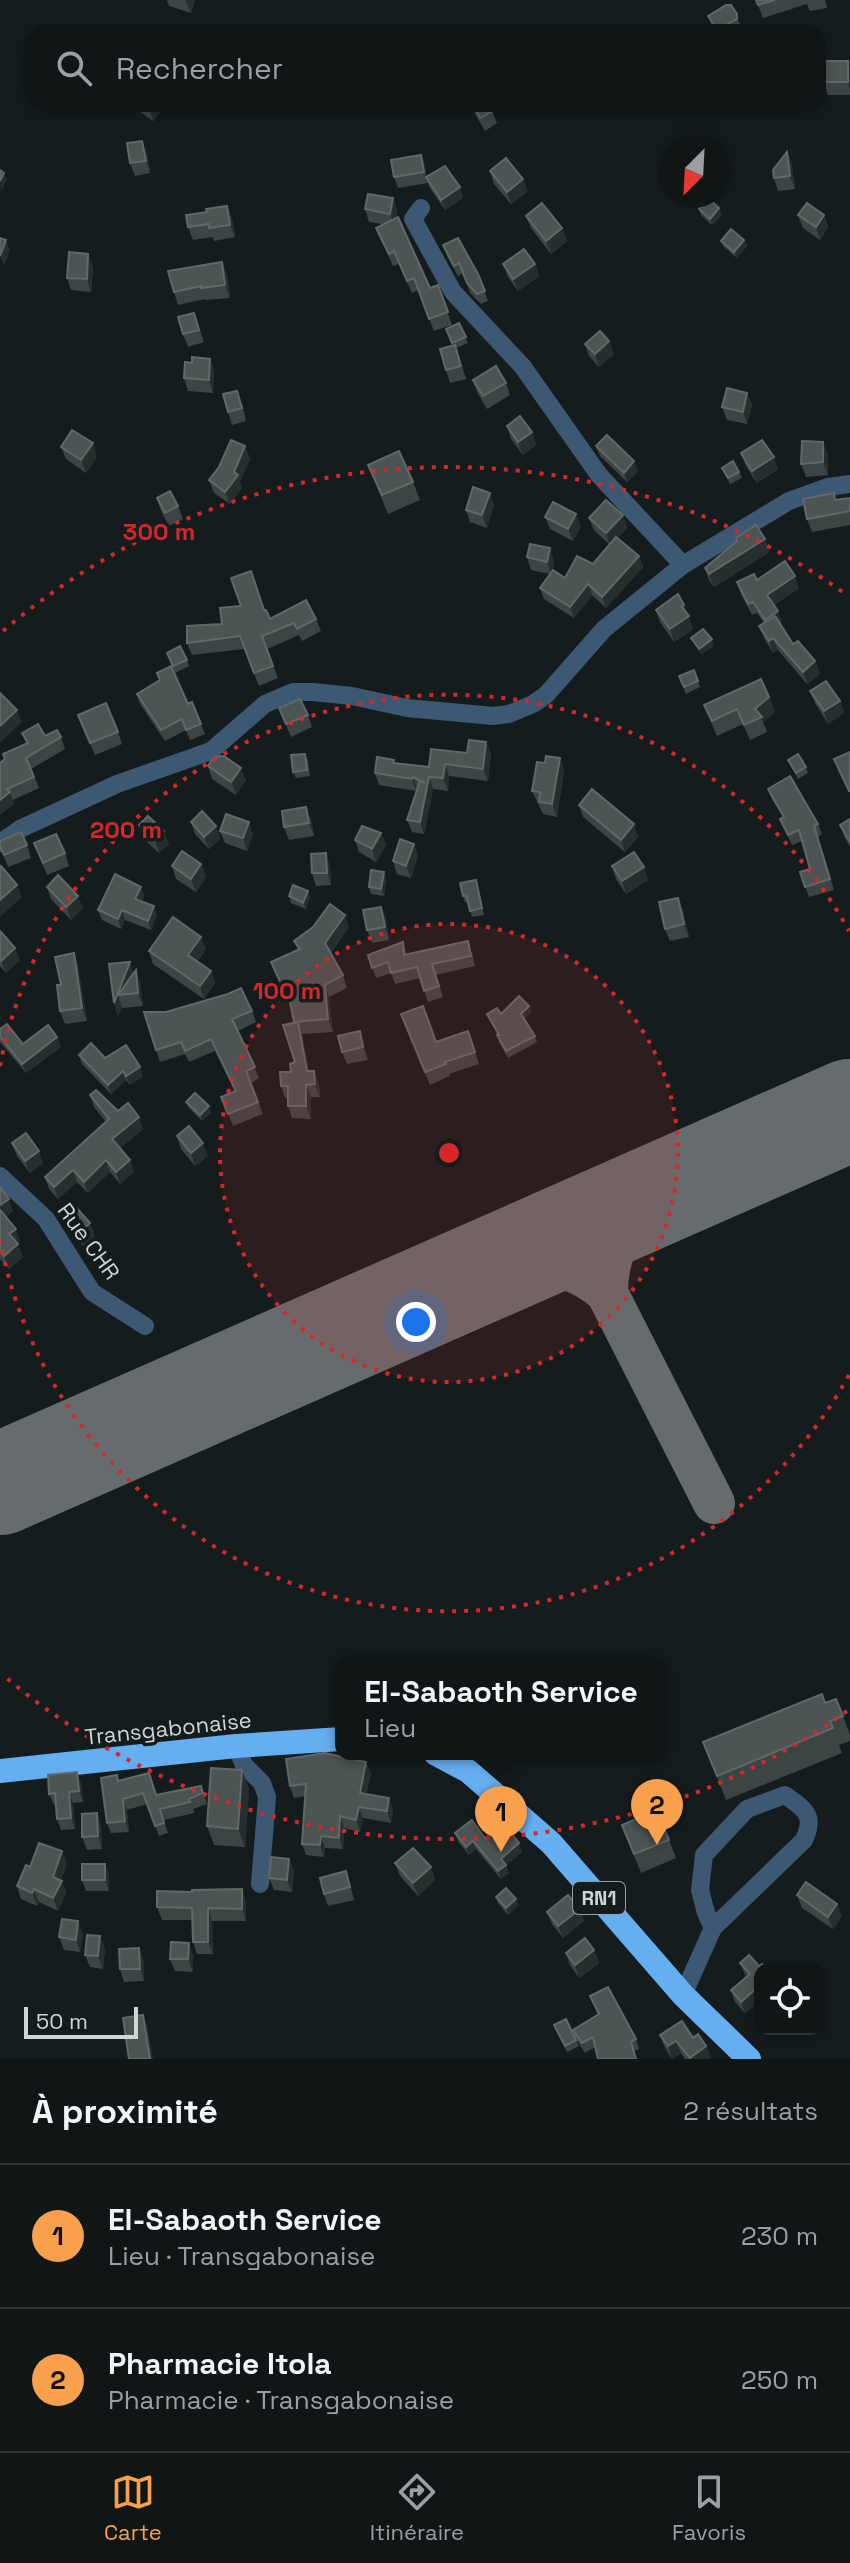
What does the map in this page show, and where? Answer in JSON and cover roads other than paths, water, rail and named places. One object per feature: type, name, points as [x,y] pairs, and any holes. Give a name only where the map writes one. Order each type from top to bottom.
[{"type":"highway","name":"Transgabonaise","points":[[0,1771],[236,1746],[335,1739]]},
{"type":"highway","name":"RN1","points":[[447,1760],[468,1771],[551,1843],[683,1995],[749,2059]]},
{"type":"street","points":[[421,208],[413,219],[453,292],[523,367],[599,475],[683,565]]},
{"type":"street","points":[[0,843],[20,829],[117,784],[211,751],[265,704],[293,692],[326,693],[407,708],[493,716],[521,709],[546,695],[604,629],[683,565],[789,501],[828,487],[850,484]]},
{"type":"street","name":"Rue CHR","points":[[0,1176],[46,1219],[92,1292],[145,1326]]},
{"type":"street","points":[[236,1746],[244,1765],[262,1783],[267,1797],[260,1884]]},
{"type":"street","points":[[683,1995],[713,1928],[804,1840],[811,1826],[807,1811],[785,1795],[747,1809],[704,1855],[700,1890],[713,1928]]},
{"type":"place","name":"Pharmacie Itola","points":[[657,1845]]},
{"type":"place","name":"El-Sabaoth Service","points":[[501,1852]]}]
